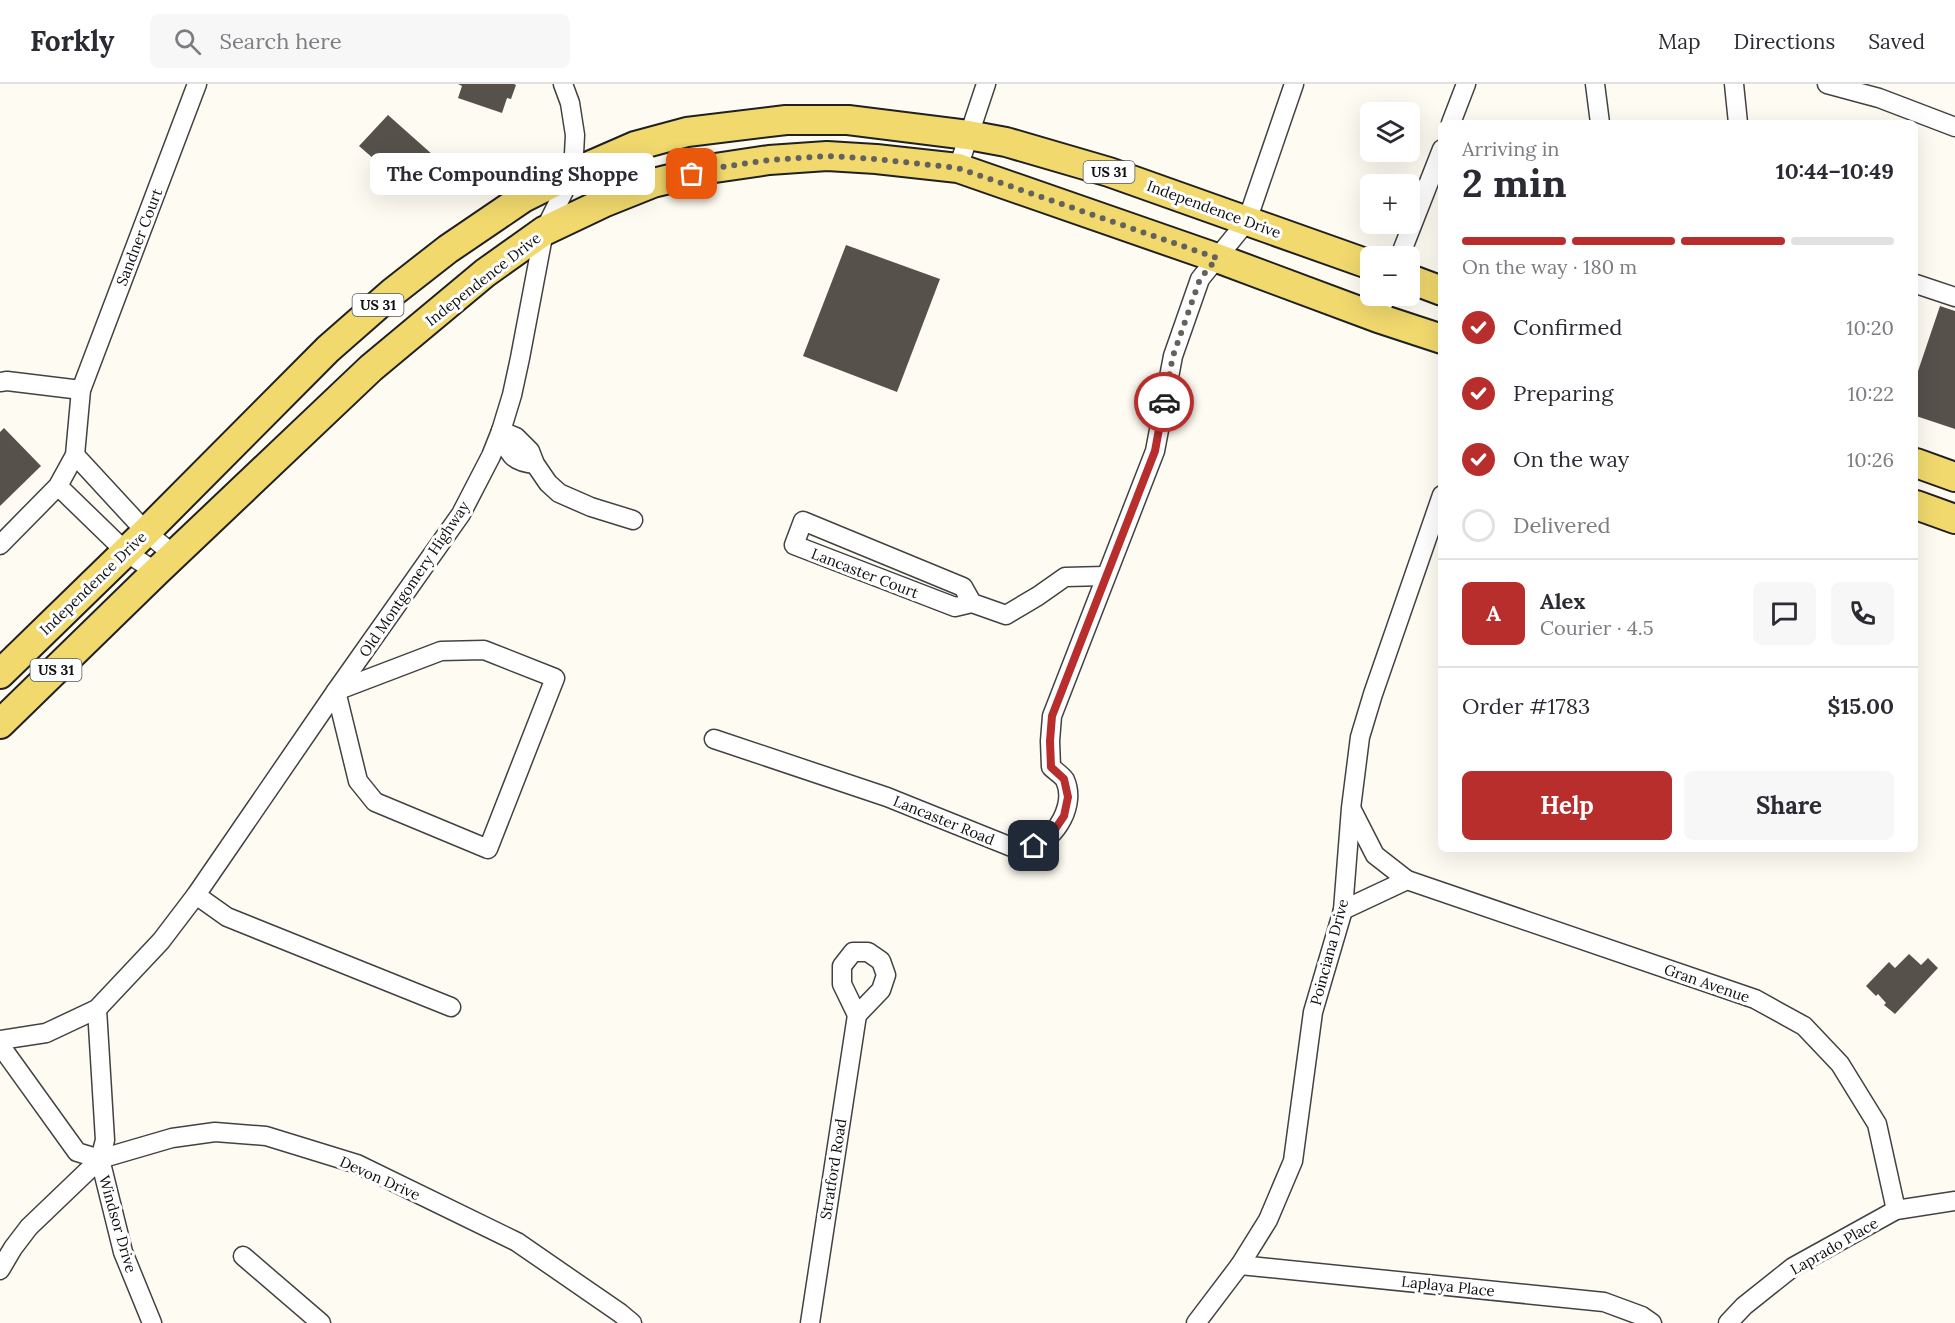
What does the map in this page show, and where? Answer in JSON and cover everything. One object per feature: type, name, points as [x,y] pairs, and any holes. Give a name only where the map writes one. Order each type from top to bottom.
[{"type":"main road","name":"Independence Drive","points":[[0,675],[328,349],[393,292],[448,249],[524,198],[573,173],[635,146],[687,132],[786,120],[848,120],[968,135],[1006,142],[1109,172],[1360,261]]},
{"type":"main road","name":"Independence Drive","points":[[0,724],[371,368],[485,273],[544,231],[603,203],[653,183],[712,169],[769,160],[828,156],[958,168],[1217,258],[1382,307],[1438,337]]},
{"type":"main road","points":[[1420,283],[1438,290]]},
{"type":"main road","points":[[1918,464],[1955,477]]},
{"type":"main road","points":[[1918,506],[1955,519]]},
{"type":"street","name":"Sandner Court","points":[[75,455],[81,390],[197,84]]},
{"type":"street","points":[[563,84],[570,103],[575,135],[573,173]]},
{"type":"street","points":[[958,168],[986,84]]},
{"type":"street","name":"Lancaster Road","points":[[714,740],[887,797],[1014,848],[1034,846],[1051,835],[1064,816],[1068,797],[1064,779],[1051,767],[1052,716],[1155,451],[1173,356],[1200,279],[1247,221],[1294,84]]},
{"type":"street","points":[[1452,120],[1466,84]]},
{"type":"street","points":[[1595,84],[1600,120]]},
{"type":"street","points":[[1734,84],[1738,120]]},
{"type":"street","points":[[1827,84],[1879,98],[1955,127]]},
{"type":"street","points":[[1404,246],[1438,159]]},
{"type":"street","name":"Old Montgomery Highway","points":[[0,1040],[46,1033],[97,1009],[161,941],[196,895],[461,514],[501,431],[512,395],[544,231],[573,173]]},
{"type":"street","points":[[1918,285],[1955,297]]},
{"type":"street","points":[[0,382],[81,390]]},
{"type":"street","points":[[501,431],[516,437],[530,451],[535,464],[548,483],[559,493],[591,507],[633,520]]},
{"type":"street","points":[[0,545],[58,486],[75,455],[136,542],[165,564]]},
{"type":"street","points":[[58,486],[165,564]]},
{"type":"street","name":"Poinciana Drive","points":[[1196,1323],[1240,1265],[1268,1220],[1293,1161],[1313,1012],[1343,910],[1351,808],[1360,737],[1438,507]]},
{"type":"street","name":"Lancaster Court","points":[[972,603],[963,587],[803,520],[795,545],[955,607],[972,603],[1006,615],[1065,577],[1105,576]]},
{"type":"street","points":[[886,581],[895,559]]},
{"type":"street","name":"Old Montgomery Highway","points":[[484,650],[555,678],[488,849],[375,802],[358,781],[336,691],[441,651],[484,650]]},
{"type":"street","name":"Gran Avenue","points":[[1351,808],[1375,855],[1407,880],[1755,999],[1804,1026],[1840,1064],[1877,1124],[1896,1210]]},
{"type":"street","points":[[1343,910],[1407,880]]},
{"type":"street","points":[[196,895],[227,917],[451,1007]]},
{"type":"street","name":"Windsor Drive","points":[[97,1009],[105,1140],[100,1159],[123,1252],[152,1323]]},
{"type":"street","name":"Stratford Road","points":[[810,1323],[857,1015]]},
{"type":"street","name":"Windsor Drive","points":[[0,1045],[77,1152],[100,1159]]},
{"type":"street","name":"Devon Drive","points":[[100,1159],[172,1138],[215,1132],[266,1136],[357,1164],[517,1242],[632,1323]]},
{"type":"street","points":[[0,1270],[29,1227],[100,1159]]},
{"type":"street","name":"Laprado Place","points":[[1728,1323],[1744,1306],[1793,1267],[1896,1210],[1955,1201]]},
{"type":"street","points":[[243,1256],[321,1323]]},
{"type":"street","name":"Laplaya Place","points":[[1240,1265],[1604,1302],[1642,1316],[1652,1323]]},
{"type":"building","points":[[458,84],[516,85],[511,99],[507,98],[502,113],[458,98],[462,86]]},
{"type":"building","points":[[388,115],[433,155],[405,186],[359,146]]},
{"type":"building","points":[[846,245],[940,279],[897,392],[803,356]]},
{"type":"building","points":[[1940,306],[1955,311],[1955,429],[1918,417],[1918,371]]},
{"type":"building","points":[[4,428],[41,466],[0,506],[0,432]]},
{"type":"building","points":[[1909,954],[1921,965],[1928,958],[1938,968],[1895,1014],[1884,1005],[1886,1003],[1878,994],[1876,996],[1866,986],[1889,962],[1895,968]]},
{"type":"way so far","points":[[692,174],[769,160],[828,156],[958,168],[1217,258],[1200,279],[1173,356],[1164,402]]},
{"type":"place","name":"The Compounding Shoppe","points":[[692,174]]},
{"type":"route","points":[[1034,846],[1051,835],[1064,816],[1068,797],[1064,779],[1051,767],[1052,716],[1155,451],[1164,402]]}]
